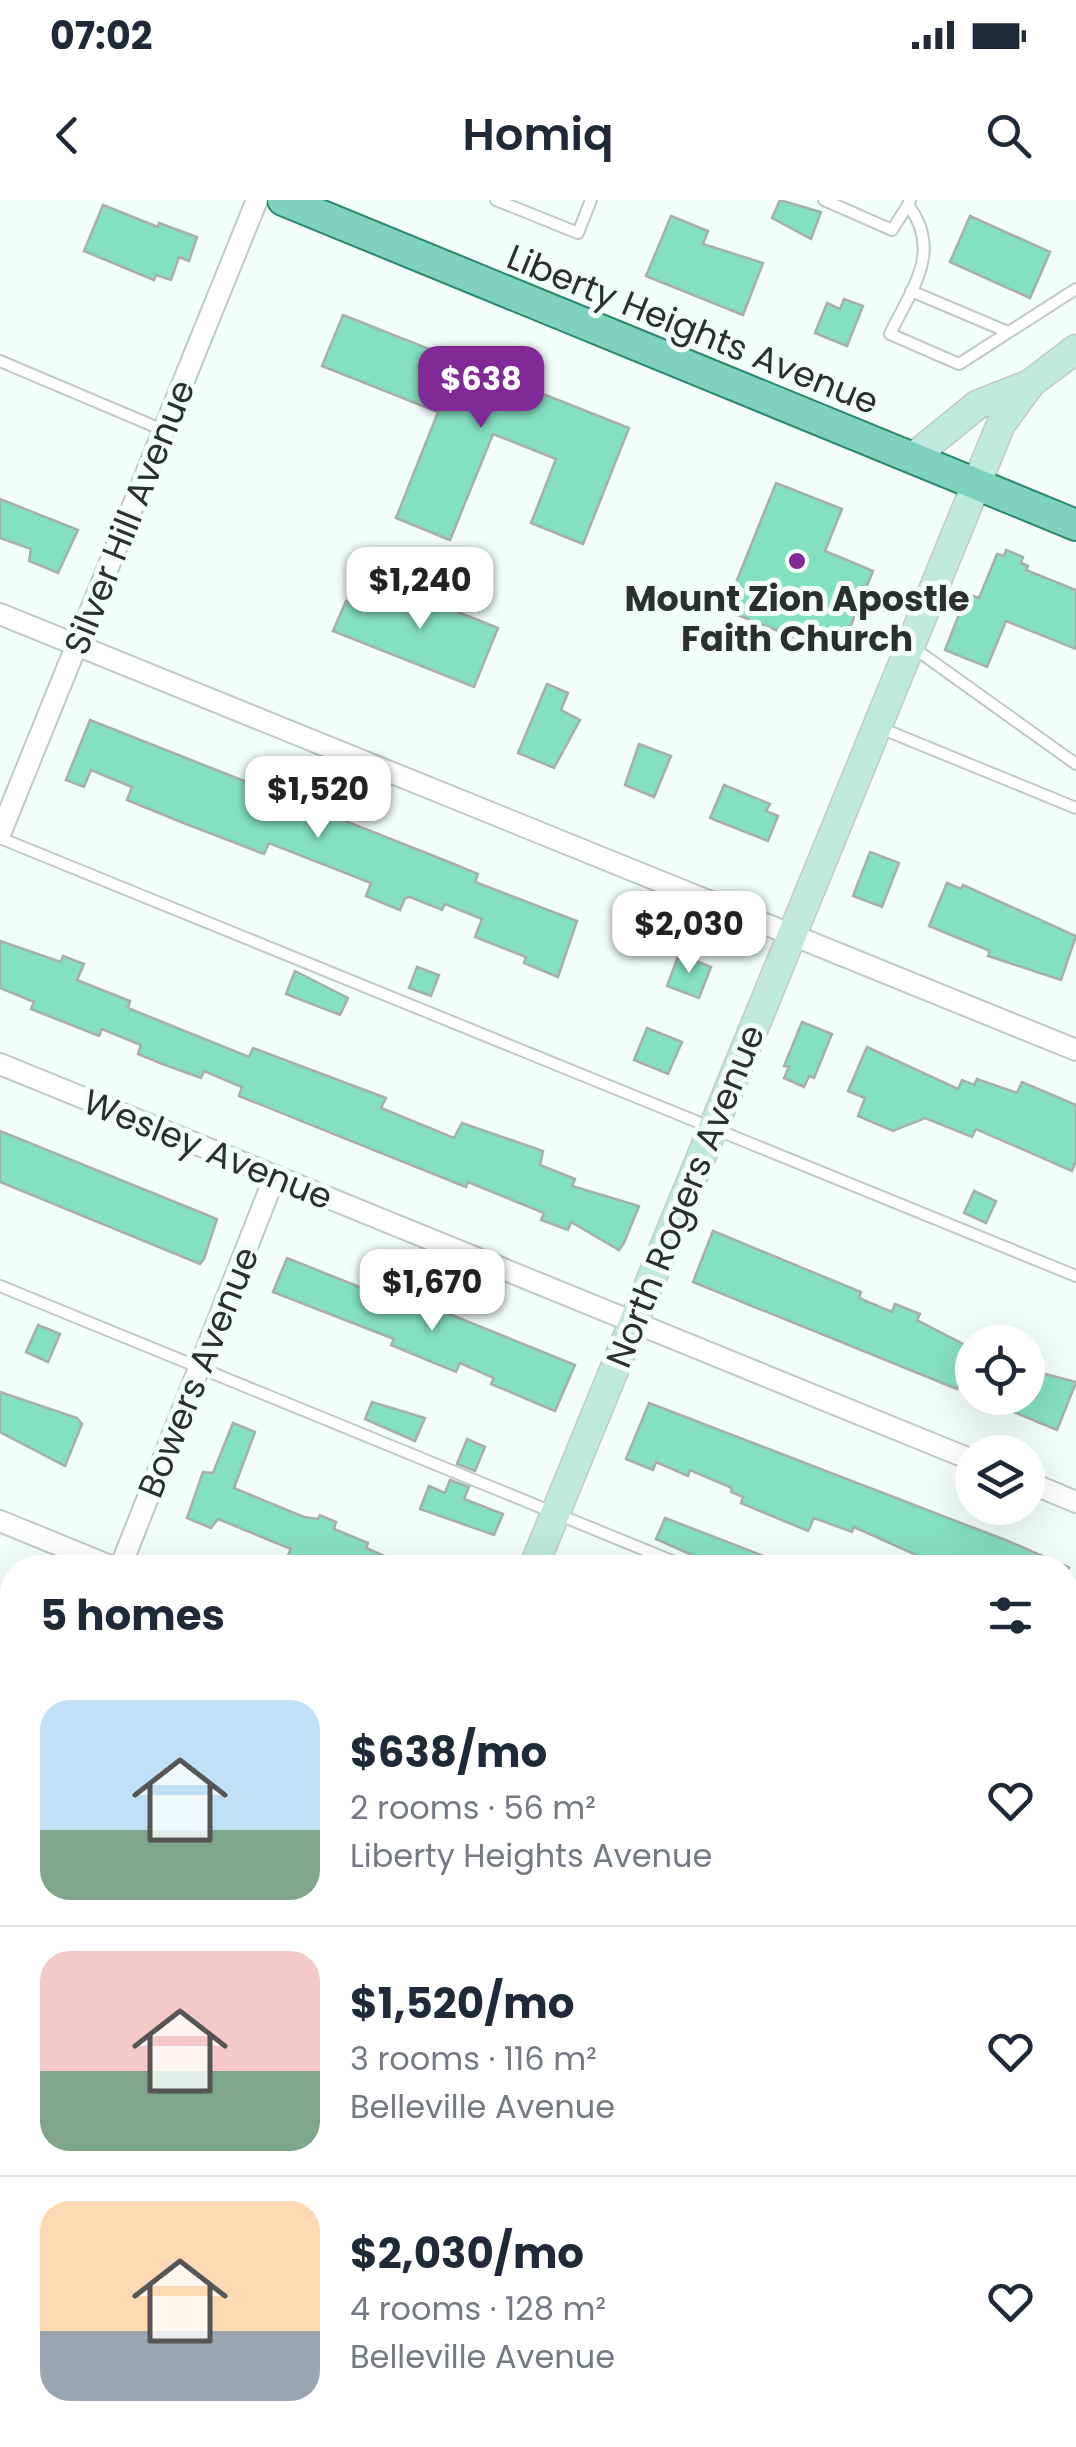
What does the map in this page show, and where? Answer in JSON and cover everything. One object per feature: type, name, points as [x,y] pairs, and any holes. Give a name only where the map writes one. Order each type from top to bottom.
[{"type":"main road","name":"Liberty Heights Avenue","points":[[283,200],[1076,525]]},
{"type":"street","name":"Silver Hill Avenue","points":[[0,836],[257,200]]},
{"type":"street","name":"North Rogers Avenue","points":[[538,1555],[1001,424],[1031,383],[1076,350]]},
{"type":"street","points":[[912,458],[977,404],[1031,383]]},
{"type":"street","points":[[0,614],[1076,1050]]},
{"type":"street","name":"Wesley Avenue","points":[[0,1064],[955,1453]]},
{"type":"street","name":"Bowers Avenue","points":[[123,1555],[276,1176]]},
{"type":"street","points":[[1045,1489],[1076,1502]]},
{"type":"street","points":[[0,1521],[85,1555]]},
{"type":"lane","points":[[496,200],[578,233],[591,200]]},
{"type":"lane","points":[[824,200],[892,230],[909,203],[924,226],[925,248],[890,334],[959,364],[1076,289]]},
{"type":"lane","points":[[911,290],[1008,332]]},
{"type":"lane","points":[[0,361],[164,430]]},
{"type":"lane","points":[[910,645],[1076,764]]},
{"type":"lane","points":[[876,727],[1076,808]]},
{"type":"lane","points":[[0,836],[1076,1276]]},
{"type":"lane","points":[[0,1286],[658,1555]]},
{"type":"building","points":[[780,200],[821,212],[811,239],[772,218]]},
{"type":"building","points":[[103,205],[158,227],[159,223],[197,237],[189,261],[179,257],[171,280],[156,275],[154,280],[84,251]]},
{"type":"building","points":[[671,216],[708,231],[703,244],[763,263],[743,315],[646,276]]},
{"type":"building","points":[[970,216],[1050,252],[1030,298],[950,262]]},
{"type":"building","points":[[844,299],[863,306],[847,346],[815,333],[827,303],[840,309]]},
{"type":"building","points":[[343,315],[629,428],[583,544],[531,523],[556,459],[493,434],[450,540],[396,518],[438,412],[322,366]]},
{"type":"building","name":"Mount Zion Apostle Faith Church","points":[[776,483],[842,509],[825,551],[873,571],[839,655],[725,610]]},
{"type":"building","points":[[0,499],[78,530],[58,573],[29,561],[31,549],[0,538]]},
{"type":"building","points":[[1006,550],[1023,557],[1021,563],[1028,566],[1026,570],[1076,590],[1076,649],[1006,621],[987,667],[945,650],[967,594],[979,598],[997,554],[1004,556]]},
{"type":"building","points":[[377,580],[498,628],[474,687],[333,631],[346,601],[366,609]]},
{"type":"building","points":[[547,684],[568,693],[561,710],[580,720],[554,768],[518,753]]},
{"type":"building","points":[[90,720],[449,862],[478,874],[475,882],[577,921],[558,977],[524,963],[526,957],[475,937],[482,919],[445,904],[442,910],[410,897],[405,898],[400,910],[366,896],[371,883],[269,843],[264,854],[186,824],[127,800],[132,787],[91,770],[84,787],[66,780]]},
{"type":"building","points":[[639,744],[671,756],[654,797],[625,785]]},
{"type":"building","points":[[724,785],[770,804],[766,811],[778,816],[768,841],[710,818]]},
{"type":"building","points":[[870,852],[899,863],[882,907],[853,896]]},
{"type":"building","points":[[947,883],[961,889],[963,885],[1076,936],[1061,980],[988,956],[990,951],[929,926]]},
{"type":"building","points":[[0,941],[61,962],[63,956],[84,964],[77,980],[130,1001],[128,1008],[249,1057],[253,1048],[386,1098],[381,1108],[454,1138],[462,1123],[543,1151],[540,1165],[575,1179],[572,1186],[639,1206],[624,1243],[619,1250],[571,1222],[568,1230],[541,1220],[544,1213],[468,1182],[466,1187],[239,1096],[242,1087],[204,1071],[201,1078],[138,1054],[141,1045],[102,1029],[99,1036],[31,1009],[34,1002],[0,988]]},
{"type":"building","points":[[679,954],[711,967],[699,998],[667,986]]},
{"type":"building","points":[[417,967],[439,975],[431,996],[409,988]]},
{"type":"building","points":[[295,971],[348,998],[340,1015],[286,994]]},
{"type":"building","points":[[802,1022],[832,1034],[814,1078],[809,1076],[804,1087],[784,1078],[789,1067],[784,1066]]},
{"type":"building","points":[[647,1028],[682,1042],[668,1074],[634,1060]]},
{"type":"building","points":[[867,1047],[958,1089],[962,1080],[974,1085],[977,1079],[1017,1093],[1022,1082],[1076,1105],[1076,1160],[1072,1171],[976,1129],[972,1137],[925,1118],[893,1131],[858,1116],[865,1098],[848,1091]]},
{"type":"building","points":[[0,1131],[217,1219],[204,1259],[200,1264],[0,1182]]},
{"type":"building","points":[[974,1191],[996,1201],[986,1223],[964,1213]]},
{"type":"building","points":[[713,1231],[861,1292],[859,1298],[892,1312],[895,1304],[920,1314],[917,1320],[955,1340],[955,1388],[693,1282]]},
{"type":"building","points":[[287,1258],[397,1302],[400,1294],[575,1365],[555,1411],[491,1384],[494,1378],[460,1363],[456,1372],[391,1345],[394,1339],[273,1292]]},
{"type":"building","points":[[38,1325],[60,1334],[48,1362],[26,1352]]},
{"type":"building","points":[[1045,1374],[1076,1382],[1057,1430],[1021,1415],[1045,1415]]},
{"type":"building","points":[[0,1392],[77,1418],[82,1424],[65,1466],[0,1432]]},
{"type":"building","points":[[372,1402],[425,1418],[415,1441],[365,1419]]},
{"type":"building","points":[[649,1403],[1040,1555],[916,1555],[854,1527],[852,1532],[814,1518],[808,1531],[741,1503],[743,1497],[731,1492],[732,1488],[690,1470],[688,1476],[656,1462],[653,1470],[626,1459]]},
{"type":"building","points":[[233,1423],[255,1432],[234,1488],[304,1517],[318,1519],[320,1515],[336,1522],[334,1529],[368,1543],[366,1548],[382,1555],[288,1555],[291,1549],[218,1519],[211,1528],[187,1518],[203,1472],[213,1473]]},
{"type":"building","points":[[467,1439],[485,1447],[475,1471],[457,1464]]},
{"type":"building","points":[[450,1480],[469,1487],[464,1499],[503,1514],[494,1535],[420,1509],[429,1486],[445,1493]]},
{"type":"building","points":[[665,1518],[761,1555],[693,1555],[656,1539]]},
{"type":"place","name":"Mount Zion Apostle Faith Church","points":[[797,561]]}]
